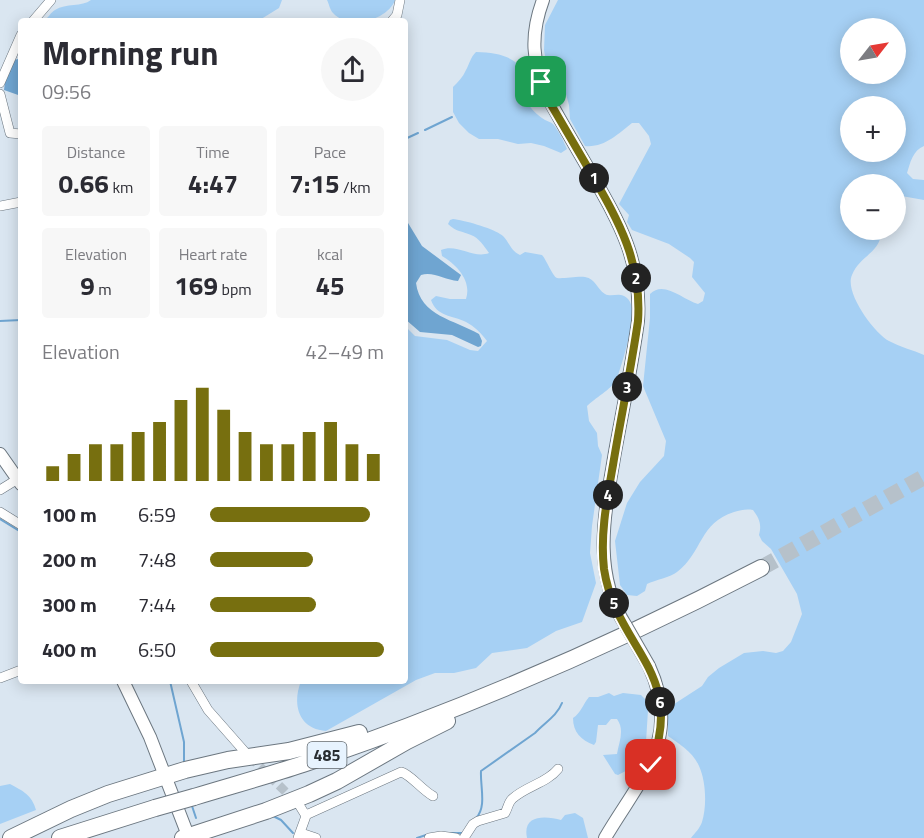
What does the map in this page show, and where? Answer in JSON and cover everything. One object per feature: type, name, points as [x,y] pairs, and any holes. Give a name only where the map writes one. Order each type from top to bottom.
[{"type":"highway","name":"485","points":[[60,838],[302,764],[458,707],[643,628],[761,568]]},
{"type":"highway","points":[[187,838],[266,811],[337,781],[407,741],[550,669]]},
{"type":"highway","points":[[11,838],[108,794],[165,776],[228,760],[289,751],[369,731],[421,714],[458,707]]},
{"type":"street","points":[[36,18],[51,0]]},
{"type":"street","points":[[394,18],[400,0]]},
{"type":"street","points":[[543,0],[538,13],[533,46],[541,82],[546,96],[621,225],[632,256],[639,306],[602,542],[609,588],[619,615],[649,666],[656,684],[662,725],[658,745],[646,775],[606,838]]},
{"type":"street","points":[[0,83],[18,42]]},
{"type":"street","points":[[0,94],[5,133]]},
{"type":"street","points":[[0,206],[18,203]]},
{"type":"street","points":[[0,454],[18,477]]},
{"type":"street","points":[[0,490],[18,481]]},
{"type":"street","points":[[0,512],[18,523]]},
{"type":"street","points":[[0,678],[18,671]]},
{"type":"street","points":[[124,684],[165,776],[187,838]]},
{"type":"street","points":[[193,684],[208,710],[246,752]]},
{"type":"street","points":[[464,838],[473,824],[505,813],[510,801],[538,782],[550,778],[558,769]]},
{"type":"street","points":[[316,838],[299,835],[306,815],[401,772],[407,773],[421,789],[433,796]]},
{"type":"street","points":[[298,803],[306,815]]},
{"type":"street","points":[[429,838],[441,836],[456,838]]},
{"type":"shaded area","points":[[91,0],[282,0],[279,8],[263,18],[47,18],[64,6]]},
{"type":"shaded area","points":[[327,0],[395,0],[385,13],[377,18],[340,18],[332,12]]},
{"type":"shaded area","points":[[558,0],[924,0],[924,146],[915,154],[907,173],[913,179],[924,180],[924,200],[906,197],[906,174],[840,174],[840,240],[879,240],[874,250],[860,263],[852,275],[852,291],[862,311],[883,337],[924,355],[924,838],[691,838],[704,816],[703,779],[693,757],[668,736],[668,708],[702,686],[708,677],[719,668],[744,653],[783,651],[791,642],[802,614],[797,594],[771,549],[759,535],[759,521],[753,510],[734,512],[714,523],[685,564],[674,574],[647,584],[645,591],[637,596],[627,595],[620,585],[615,541],[627,503],[640,482],[664,456],[666,441],[643,386],[650,318],[650,294],[655,290],[667,290],[698,304],[703,301],[705,293],[692,277],[694,262],[669,244],[632,230],[627,222],[629,215],[619,204],[651,144],[649,136],[639,123],[632,123],[605,143],[585,146],[570,119],[564,87],[549,79],[544,50],[545,25]]},
{"type":"shaded area","points":[[476,52],[493,53],[506,57],[523,69],[529,76],[526,96],[530,107],[539,116],[553,124],[567,149],[561,153],[531,143],[518,144],[498,139],[479,139],[459,123],[453,112],[453,87]]},
{"type":"shaded area","points":[[18,59],[18,95],[4,90],[14,60]]},
{"type":"shaded area","points":[[450,220],[463,221],[496,232],[503,236],[520,255],[525,252],[542,255],[557,278],[589,278],[605,294],[624,296],[631,303],[632,320],[626,349],[615,382],[587,406],[589,421],[597,433],[598,446],[602,455],[590,553],[596,583],[582,622],[556,631],[527,648],[492,653],[476,668],[454,673],[435,673],[416,680],[326,731],[317,729],[309,726],[300,714],[297,698],[300,684],[408,684],[408,329],[415,336],[447,340],[470,350],[478,351],[487,341],[469,324],[441,313],[431,300],[436,296],[466,299],[467,286],[462,274],[442,256],[441,250],[453,248],[477,254],[489,253],[476,238],[448,224]]},
{"type":"shaded area","points":[[408,223],[422,246],[461,275],[458,281],[430,274],[421,275],[416,283],[424,303],[440,316],[479,334],[482,341],[481,346],[478,347],[452,335],[420,332],[408,322]]},
{"type":"shaded area","points":[[609,693],[614,696],[623,693],[641,695],[647,701],[648,710],[645,758],[641,763],[618,775],[603,755],[617,754],[621,732],[617,719],[611,719],[606,725],[598,725],[594,745],[579,735],[573,723],[573,718],[589,697]]},
{"type":"shaded area","points":[[10,784],[29,797],[36,810],[0,824],[0,786]]},
{"type":"shaded area","points":[[575,813],[583,818],[588,838],[527,838],[528,824],[536,818],[561,820],[565,815]]},
{"type":"waterway","points":[[425,130],[452,117]]},
{"type":"waterway","points":[[408,138],[418,133]]},
{"type":"waterway","points":[[0,321],[18,320]]},
{"type":"waterway","points":[[0,519],[18,530]]},
{"type":"waterway","points":[[171,684],[184,742],[184,764]]},
{"type":"waterway","points":[[476,818],[482,802],[481,771],[535,733],[554,716],[562,703]]},
{"type":"waterway","points":[[191,803],[196,818]]},
{"type":"waterway","points":[[273,816],[281,820],[293,833]]},
{"type":"waterway","points":[[450,833],[462,833]]},
{"type":"waterway","points":[[417,838],[426,835]]},
{"type":"tunnel","points":[[761,568],[924,477]]},
{"type":"tunnel","points":[[250,757],[296,802]]},
{"type":"route","points":[[541,82],[546,96],[621,225],[636,274],[638,321],[602,542],[605,572],[613,601],[649,666],[658,693],[662,725],[651,765]]}]
